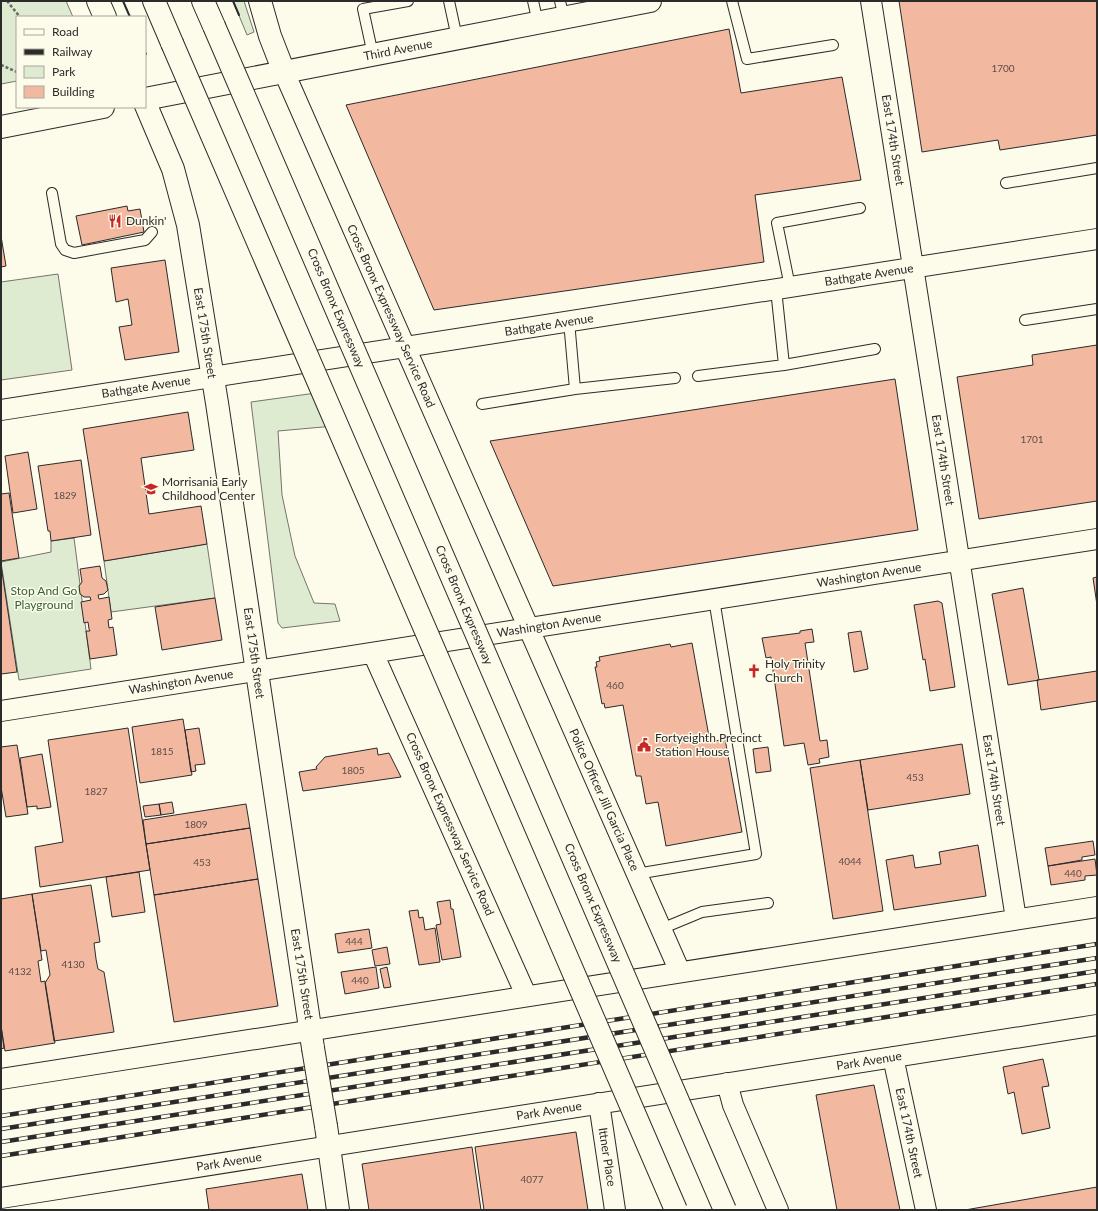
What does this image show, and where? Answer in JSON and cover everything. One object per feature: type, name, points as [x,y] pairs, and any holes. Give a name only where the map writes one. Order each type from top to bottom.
[{"type":"main road","points":[[98,1],[106,16]]},
{"type":"main road","points":[[154,1],[676,1210]]},
{"type":"main road","name":"Cross Bronx Expressway","points":[[203,1],[726,1210]]},
{"type":"main road","name":"Cross Bronx Expressway Service Road","points":[[260,1],[270,36],[284,72]]},
{"type":"main road","name":"Third Avenue","points":[[146,99],[538,23],[562,9],[650,1]]},
{"type":"main road","name":"East 175th Street","points":[[146,105],[173,169],[184,206],[213,377],[311,1039],[338,1210]]},
{"type":"main road","points":[[1,127],[98,108]]},
{"type":"street","name":"East 174th Street","points":[[870,1],[1016,920]]},
{"type":"street","name":"Cross Bronx Expressway Service Road","points":[[284,72],[528,628]]},
{"type":"street","name":"Bathgate Avenue","points":[[1,410],[1097,239]]},
{"type":"street","name":"Washington Avenue","points":[[1,711],[1097,539]]},
{"type":"street","name":"Police Officer Jill Garcia Place","points":[[528,628],[680,972]]},
{"type":"street","name":"Cross Bronx Expressway Service Road","points":[[373,653],[526,995]]},
{"type":"street","points":[[1,1079],[311,1039],[526,995],[1097,907]]},
{"type":"street","name":"Park Avenue","points":[[1,1198],[327,1136],[599,1103],[1097,1025]]},
{"type":"street","name":"East 174th Street","points":[[893,1057],[926,1210]]},
{"type":"street","points":[[727,1083],[733,1105],[778,1210]]},
{"type":"street","name":"Ittner Place","points":[[599,1103],[615,1210]]},
{"type":"lane","points":[[373,55],[364,9],[408,1]]},
{"type":"lane","points":[[450,1],[457,38]]},
{"type":"lane","points":[[533,1],[538,23]]},
{"type":"lane","points":[[732,1],[747,59],[833,45]]},
{"type":"lane","points":[[1006,183],[1097,168]]},
{"type":"lane","points":[[52,193],[61,244],[66,250],[74,253],[146,240],[152,232]]},
{"type":"lane","points":[[784,364],[783,288],[777,223],[860,208]]},
{"type":"lane","points":[[1025,320],[1097,309]]},
{"type":"lane","points":[[569,321],[575,390]]},
{"type":"lane","points":[[698,376],[875,350]]},
{"type":"lane","points":[[482,404],[575,390],[675,378]]},
{"type":"lane","points":[[636,874],[756,854],[714,599]]},
{"type":"lane","points":[[661,929],[702,912],[768,903]]},
{"type":"path","points":[[7,1],[19,16]]},
{"type":"path","points":[[1,65],[16,72]]},
{"type":"green space","points":[[1,1],[66,1],[73,16],[16,16],[16,81],[1,84]]},
{"type":"green space","points":[[233,1],[244,1],[254,32],[247,35]]},
{"type":"green space","points":[[58,274],[72,370],[1,380],[1,282]]},
{"type":"green space","points":[[323,392],[334,426],[278,431],[282,495],[295,556],[314,603],[335,604],[340,621],[282,628],[278,623],[251,402]]},
{"type":"green space","name":"Stop And Go Playground","points":[[74,538],[91,669],[19,680],[1,562],[51,552],[51,541]]},
{"type":"green space","name":"Stop And Go Playground","points":[[207,544],[215,598],[111,612],[104,561]]},
{"type":"building","points":[[899,1],[1097,1],[1097,135],[1000,150],[998,140],[922,152]]},
{"type":"building","points":[[729,29],[741,93],[842,77],[861,180],[755,195],[764,262],[434,310],[346,105]]},
{"type":"building","points":[[127,206],[128,211],[140,209],[144,232],[82,245],[76,216]]},
{"type":"building","points":[[1,236],[6,266],[1,267]]},
{"type":"building","points":[[165,260],[179,352],[125,360],[119,327],[132,325],[128,299],[116,302],[111,268]]},
{"type":"building","points":[[1097,345],[1097,501],[979,519],[957,377],[1033,365],[1032,355]]},
{"type":"building","points":[[895,379],[918,530],[553,586],[490,441]]},
{"type":"building","points":[[188,412],[194,450],[141,458],[149,514],[201,506],[207,544],[104,561],[83,429]]},
{"type":"building","points":[[28,452],[37,509],[13,513],[5,456]]},
{"type":"building","points":[[81,460],[91,535],[51,541],[50,531],[48,531],[38,466]]},
{"type":"building","points":[[9,493],[19,558],[1,561],[1,494]]},
{"type":"building","points":[[1,565],[17,672],[1,674]]},
{"type":"building","points":[[100,566],[102,578],[106,581],[108,590],[104,594],[98,595],[99,599],[109,597],[112,619],[108,620],[109,628],[113,627],[117,655],[90,659],[86,631],[90,631],[88,622],[84,623],[81,602],[91,600],[90,597],[84,597],[80,594],[79,586],[82,582],[80,569]]},
{"type":"building","points":[[1097,577],[1097,605],[1093,578]]},
{"type":"building","points":[[1023,588],[1039,680],[1008,685],[992,594]]},
{"type":"building","points":[[215,598],[222,640],[162,650],[155,607]]},
{"type":"building","points":[[938,601],[942,603],[955,687],[930,691],[925,659],[923,660],[914,605]]},
{"type":"building","points":[[812,629],[814,642],[805,643],[820,741],[827,740],[829,757],[819,759],[820,763],[808,765],[804,743],[784,746],[771,657],[766,658],[762,638],[800,633],[800,631]]},
{"type":"building","points":[[861,631],[868,669],[854,672],[848,633]]},
{"type":"building","points":[[692,643],[710,742],[725,739],[742,832],[666,846],[658,802],[646,804],[641,776],[636,776],[623,705],[605,708],[604,703],[602,704],[595,667],[597,667],[596,662],[600,661],[599,657],[670,644],[671,647]]},
{"type":"building","points":[[1097,671],[1097,701],[1041,710],[1037,680]]},
{"type":"building","points":[[183,719],[192,775],[140,783],[132,727]]},
{"type":"building","points":[[128,728],[150,870],[40,887],[35,847],[63,842],[48,740]]},
{"type":"building","points":[[199,728],[205,764],[195,765],[196,771],[191,772],[185,730]]},
{"type":"building","points":[[962,744],[970,794],[868,810],[860,760]]},
{"type":"building","points":[[17,745],[28,814],[6,817],[1,787],[1,747]]},
{"type":"building","points":[[768,747],[771,771],[756,773],[753,749]]},
{"type":"building","points":[[377,748],[378,755],[389,753],[401,777],[303,791],[299,772],[317,769],[316,767],[325,757]]},
{"type":"building","points":[[42,754],[51,807],[37,809],[37,806],[27,807],[20,758]]},
{"type":"building","points":[[860,760],[883,911],[833,919],[810,768]]},
{"type":"building","points":[[172,802],[174,813],[161,815],[159,804]]},
{"type":"building","points":[[159,804],[161,815],[145,817],[143,806]]},
{"type":"building","points":[[246,804],[250,828],[146,844],[143,820]]},
{"type":"building","points":[[250,828],[258,879],[154,895],[146,844]]},
{"type":"building","points":[[1093,841],[1095,855],[1082,857],[1082,860],[1048,866],[1045,848]]},
{"type":"building","points":[[978,845],[986,896],[894,910],[886,860],[913,855],[915,868],[941,864],[939,852]]},
{"type":"building","points":[[1095,859],[1097,875],[1085,876],[1085,880],[1051,885],[1048,866]]},
{"type":"building","points":[[139,872],[145,912],[112,917],[106,877]]},
{"type":"building","points":[[258,879],[278,1006],[174,1022],[154,895]]},
{"type":"building","points":[[91,885],[100,942],[94,943],[96,959],[98,969],[104,972],[114,1032],[54,1041],[45,983],[50,975],[46,950],[41,951],[32,894]]},
{"type":"building","points":[[32,894],[42,960],[38,961],[41,982],[45,981],[55,1043],[5,1051],[1,1026],[1,899]]},
{"type":"building","points":[[450,900],[451,909],[453,909],[461,957],[442,960],[436,925],[441,924],[437,902]]},
{"type":"building","points":[[418,910],[419,918],[423,917],[425,930],[435,928],[440,962],[419,965],[409,911]]},
{"type":"building","points":[[369,929],[372,948],[338,953],[335,934]]},
{"type":"building","points":[[387,947],[390,964],[375,966],[372,950]]},
{"type":"building","points":[[376,967],[379,988],[345,994],[341,972]]},
{"type":"building","points":[[387,967],[391,987],[384,988],[380,969]]},
{"type":"building","points":[[1,1026],[4,1048],[1,1049]]},
{"type":"building","points":[[1043,1059],[1049,1086],[1042,1087],[1050,1128],[1022,1134],[1014,1092],[1008,1094],[1003,1067]]},
{"type":"building","points":[[874,1085],[900,1210],[837,1210],[816,1095]]},
{"type":"building","points":[[576,1132],[588,1210],[484,1210],[475,1147]]},
{"type":"building","points":[[472,1147],[481,1210],[369,1210],[362,1164]]},
{"type":"building","points":[[302,1174],[308,1210],[209,1210],[206,1189]]},
{"type":"building","points":[[1097,1187],[1097,1210],[965,1210]]},
{"type":"railway","points":[[1,1116],[1097,944]]},
{"type":"railway","points":[[1,1129],[1097,958]]},
{"type":"railway","points":[[1,1142],[1097,971]]},
{"type":"railway","points":[[1,1156],[1097,984]]},
{"type":"wall","points":[[123,1],[130,16]]},
{"type":"wall","points":[[233,1],[239,15]]},
{"type":"place","name":"Dunkin'","points":[[115,221]]},
{"type":"place","name":"Morrisania Early Childhood Center","points":[[151,489]]},
{"type":"place","name":"Holy Trinity Church","points":[[754,671]]},
{"type":"place","name":"Fortyeighth Precinct Station House","points":[[644,745]]}]
